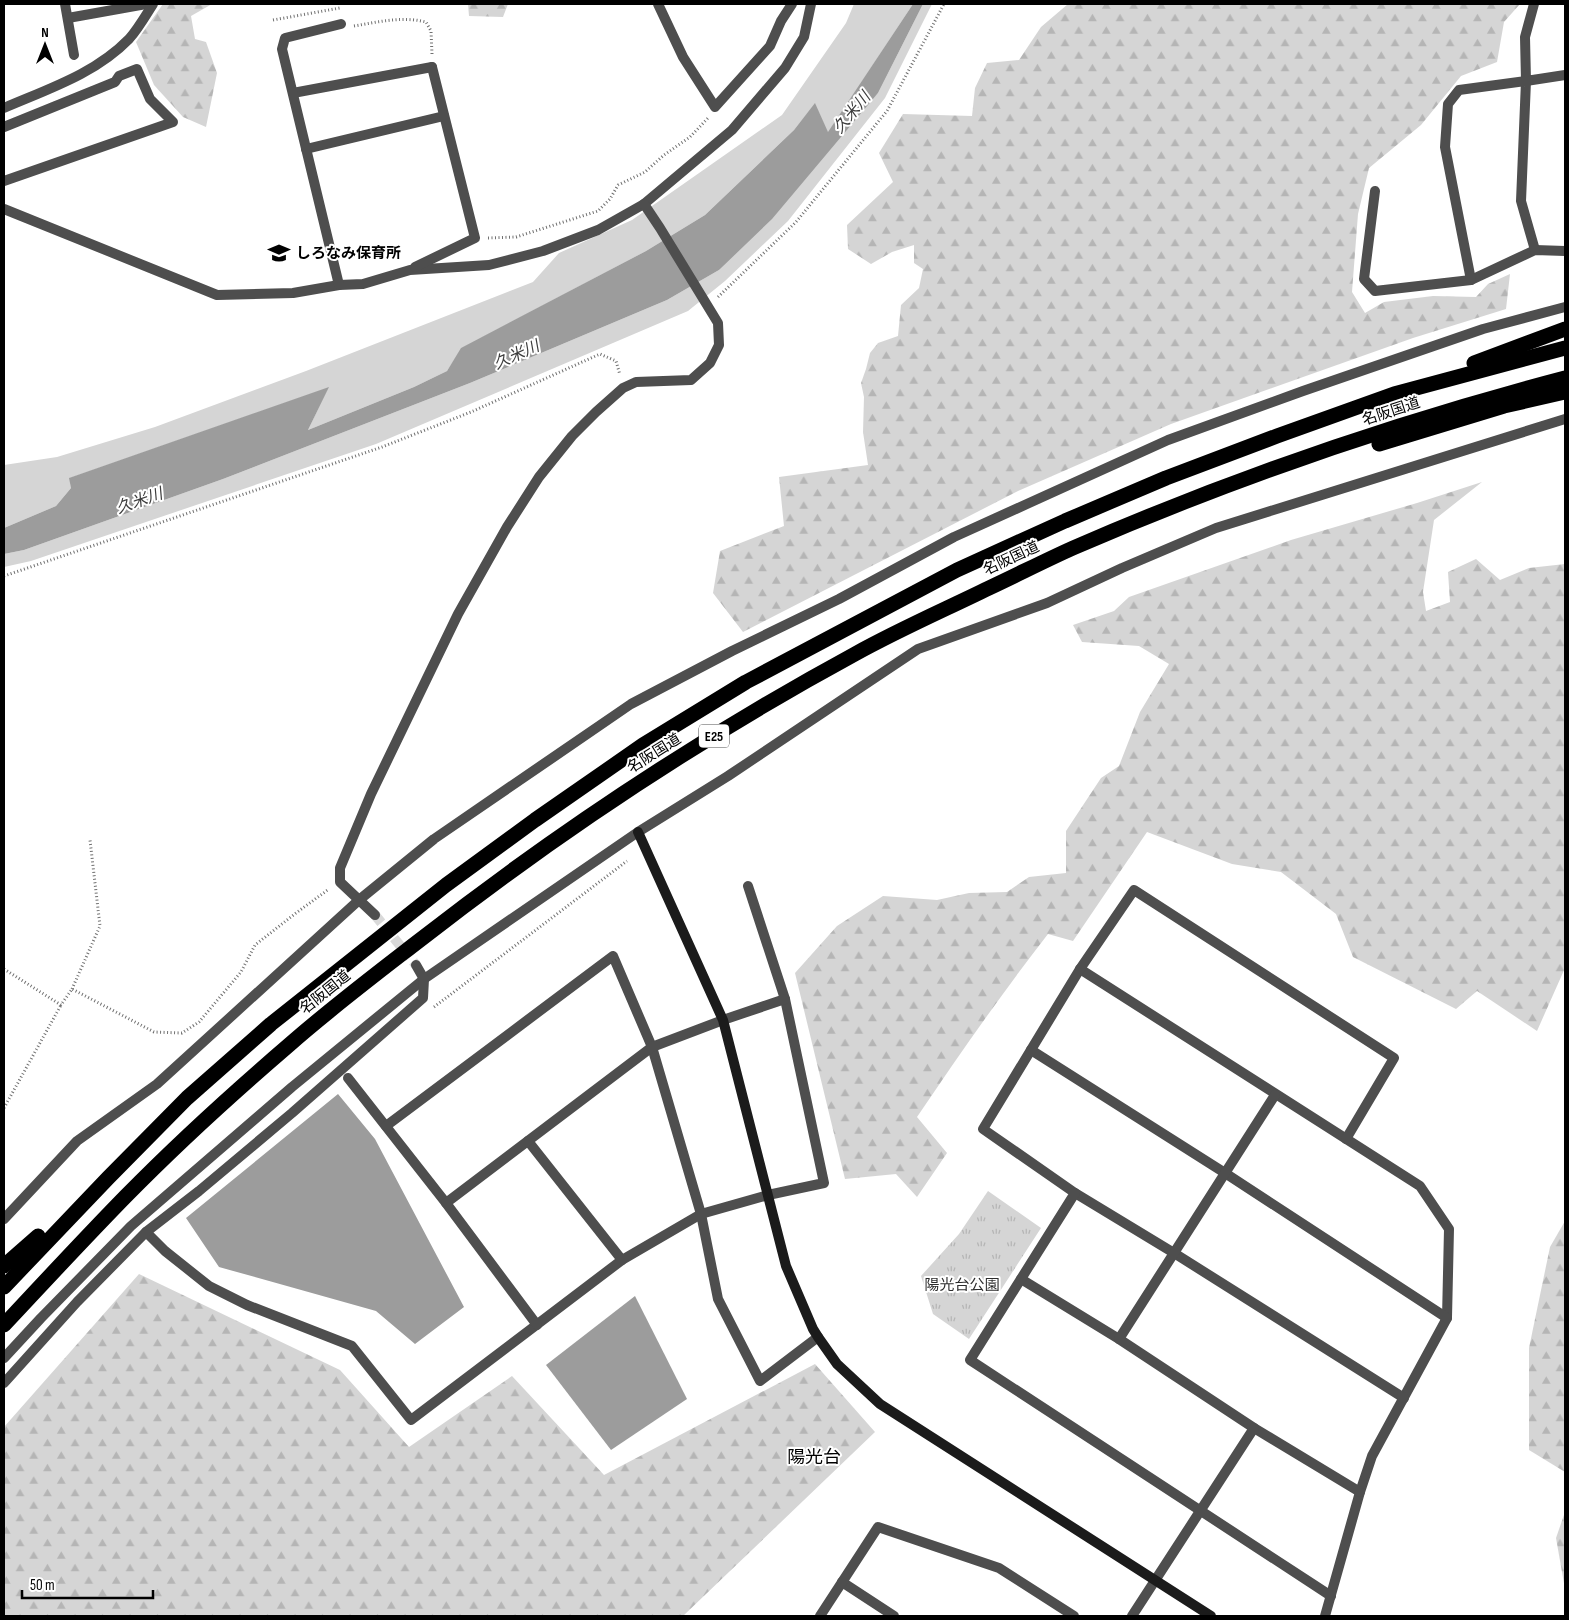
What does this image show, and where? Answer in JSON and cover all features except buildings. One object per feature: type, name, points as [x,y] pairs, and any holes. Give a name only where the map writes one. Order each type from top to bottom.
[{"type":"highway","points":[[1394,394],[1565,330]]},
{"type":"highway","name":"名阪国道","points":[[4,1286],[187,1098],[271,1024],[446,885],[543,814],[643,745],[746,682],[957,570],[1175,474],[1394,394],[1565,348]]},
{"type":"highway","name":"名阪国道","points":[[4,1325],[127,1194],[292,1042],[458,910],[554,839],[669,763],[762,706],[859,652],[1070,550],[1175,506],[1293,462],[1403,425],[1565,378]]},
{"type":"highway","points":[[1175,506],[1504,406],[1565,392]]},
{"type":"highway","points":[[4,1266],[29,1246],[155,1118],[224,1057],[286,1004],[361,952]]},
{"type":"street","points":[[65,4],[74,55]]},
{"type":"street","points":[[68,18],[146,4]]},
{"type":"street","points":[[4,108],[83,74],[113,53],[130,37],[153,4]]},
{"type":"street","points":[[658,4],[682,57],[716,107],[770,46],[781,21],[792,4]]},
{"type":"street","points":[[410,270],[489,264],[543,251],[598,230],[644,204],[732,130],[785,68],[804,37],[811,4]]},
{"type":"street","points":[[1534,4],[1525,37],[1526,81],[1521,201],[1535,250]]},
{"type":"street","points":[[339,285],[282,49],[286,38],[342,24]]},
{"type":"street","points":[[4,209],[217,295],[293,293],[339,285],[363,284],[410,270],[475,238],[432,67],[293,93]]},
{"type":"street","points":[[4,127],[115,82],[119,76],[137,69],[150,99],[173,122],[4,181]]},
{"type":"street","points":[[1471,280],[1445,147],[1448,104],[1459,90],[1565,75]]},
{"type":"street","points":[[306,149],[444,116]]},
{"type":"street","points":[[1375,191],[1364,279],[1375,291],[1471,280],[1535,250],[1565,250]]},
{"type":"street","points":[[375,915],[340,882],[340,868],[371,794],[458,614],[507,527],[539,477],[572,436],[623,388],[636,382],[691,380],[710,363],[719,345],[718,323],[709,306],[644,204]]},
{"type":"street","points":[[4,1219],[77,1141],[157,1084],[359,900],[434,838],[631,704],[732,651],[839,599],[954,537],[1168,440],[1483,329],[1565,307]]},
{"type":"street","points":[[4,1358],[131,1226],[292,1087],[424,979],[638,832],[728,776],[918,650],[1047,603],[1122,568],[1216,528],[1565,419]]},
{"type":"street","points":[[638,832],[723,1020],[786,1266],[813,1329],[837,1364],[880,1404],[1211,1616]]},
{"type":"street","points":[[146,1232],[165,1251],[209,1286],[247,1305],[352,1346],[411,1420],[622,1260],[701,1214],[824,1183],[785,999],[748,886]]},
{"type":"street","points":[[1346,1139],[1394,1058],[1134,890],[1080,969],[983,1129],[1075,1193],[1404,1398]]},
{"type":"street","points":[[386,1126],[613,956],[652,1047],[701,1214],[718,1299],[760,1381],[818,1336]]},
{"type":"street","points":[[4,1383],[77,1302],[146,1232],[199,1191],[292,1113],[423,998],[424,979],[416,965]]},
{"type":"street","points":[[1080,969],[1420,1186],[1449,1229],[1447,1318],[1372,1456],[1325,1616]]},
{"type":"street","points":[[446,1203],[652,1047],[785,999]]},
{"type":"street","points":[[1031,1050],[1225,1173],[1447,1318]]},
{"type":"street","points":[[348,1078],[446,1203],[537,1325]]},
{"type":"street","points":[[1119,1339],[1275,1095]]},
{"type":"street","points":[[528,1141],[622,1260]]},
{"type":"street","points":[[1075,1193],[970,1360],[1331,1596]]},
{"type":"street","points":[[1021,1278],[1119,1339],[1254,1428],[1360,1492]]},
{"type":"street","points":[[1132,1616],[1254,1428]]},
{"type":"street","points":[[820,1616],[878,1526],[1000,1568],[1074,1616]]},
{"type":"street","points":[[842,1582],[894,1616]]},
{"type":"path","points":[[709,306],[796,222],[887,111],[944,4]]},
{"type":"path","points":[[273,20],[340,6],[342,24],[351,26],[389,20],[413,19],[426,22],[431,31],[432,67]]},
{"type":"path","points":[[475,238],[516,237],[598,211],[610,199],[618,185],[645,172],[664,155],[690,138],[716,107]]},
{"type":"path","points":[[4,576],[382,447],[471,412],[600,354],[616,361],[623,388]]},
{"type":"path","points":[[4,1108],[61,1005],[72,989],[100,926],[90,840]]},
{"type":"path","points":[[72,989],[154,1032],[182,1033],[199,1022],[241,972],[255,945],[296,912],[340,882]]},
{"type":"path","points":[[4,969],[61,1005]]},
{"type":"green space","points":[[163,4],[212,4],[191,16],[195,39],[206,42],[217,73],[206,127],[183,117],[154,85],[136,42]]},
{"type":"green space","points":[[468,4],[508,4],[503,17],[469,16]]},
{"type":"green space","points":[[854,4],[913,4],[828,133],[815,104],[794,130],[705,215],[646,251],[462,348],[447,371],[414,387],[308,430],[328,388],[70,478],[71,488],[56,506],[4,528],[4,465],[57,457],[155,427],[306,371],[533,282],[559,253],[632,220],[782,115],[846,23]]},
{"type":"green space","points":[[923,4],[932,4],[885,98],[788,221],[725,281],[688,311],[376,444],[31,561],[4,567],[4,554],[24,550],[223,479],[470,383],[667,300],[719,270],[878,93]]},
{"type":"green space","points":[[1068,4],[1520,4],[1504,22],[1497,62],[1461,76],[1421,125],[1369,168],[1358,214],[1352,292],[1365,313],[1384,302],[1433,296],[1476,297],[1488,284],[1510,274],[1506,309],[1413,338],[1171,424],[1018,491],[743,632],[713,593],[720,551],[784,526],[779,477],[868,465],[863,432],[864,397],[861,383],[870,353],[878,343],[898,336],[901,305],[919,288],[923,269],[914,263],[914,245],[892,252],[871,264],[848,249],[847,225],[893,182],[879,153],[903,114],[972,116],[975,88],[987,63],[1019,60],[1041,27]]},
{"type":"green space","points":[[1482,482],[1434,520],[1423,592],[1426,611],[1450,602],[1448,572],[1476,559],[1500,580],[1529,568],[1565,564],[1565,968],[1537,1031],[1477,991],[1456,1009],[1353,957],[1336,914],[1281,872],[1232,864],[1147,832],[1073,941],[1048,934],[981,1024],[917,1117],[947,1153],[917,1197],[896,1174],[845,1179],[795,973],[837,926],[883,896],[937,900],[969,893],[1007,892],[1029,877],[1066,873],[1066,831],[1101,778],[1119,766],[1140,712],[1169,664],[1139,646],[1082,642],[1073,625],[1114,611],[1129,597],[1291,540]]},
{"type":"green space","name":"陽光台公園","points":[[988,1191],[1041,1228],[969,1339],[933,1314],[921,1276],[959,1234]]},
{"type":"green space","points":[[1565,1221],[1565,1472],[1529,1450],[1529,1348],[1550,1247]]},
{"type":"green space","points":[[139,1274],[340,1370],[409,1447],[512,1376],[604,1475],[815,1364],[875,1432],[683,1616],[4,1616],[4,1427]]},
{"type":"green space","points":[[1565,1512],[1565,1589],[1556,1538]]},
{"type":"water","name":"久米川","points":[[913,4],[923,4],[878,93],[772,219],[719,270],[667,300],[470,383],[223,479],[24,550],[4,554],[4,528],[56,506],[71,488],[69,478],[329,387],[308,430],[414,387],[447,371],[461,348],[646,251],[705,215],[794,130],[815,103],[828,132]]},
{"type":"water","points":[[338,1094],[375,1139],[464,1307],[415,1344],[376,1311],[219,1267],[186,1218]]},
{"type":"water","points":[[635,1296],[687,1399],[611,1450],[546,1365]]},
{"type":"tunnel","points":[[375,915],[416,965]]},
{"type":"place","name":"しろなみ保育所","points":[[279,253]]},
{"type":"district","name":"陽光台","points":[[814,1457]]}]
